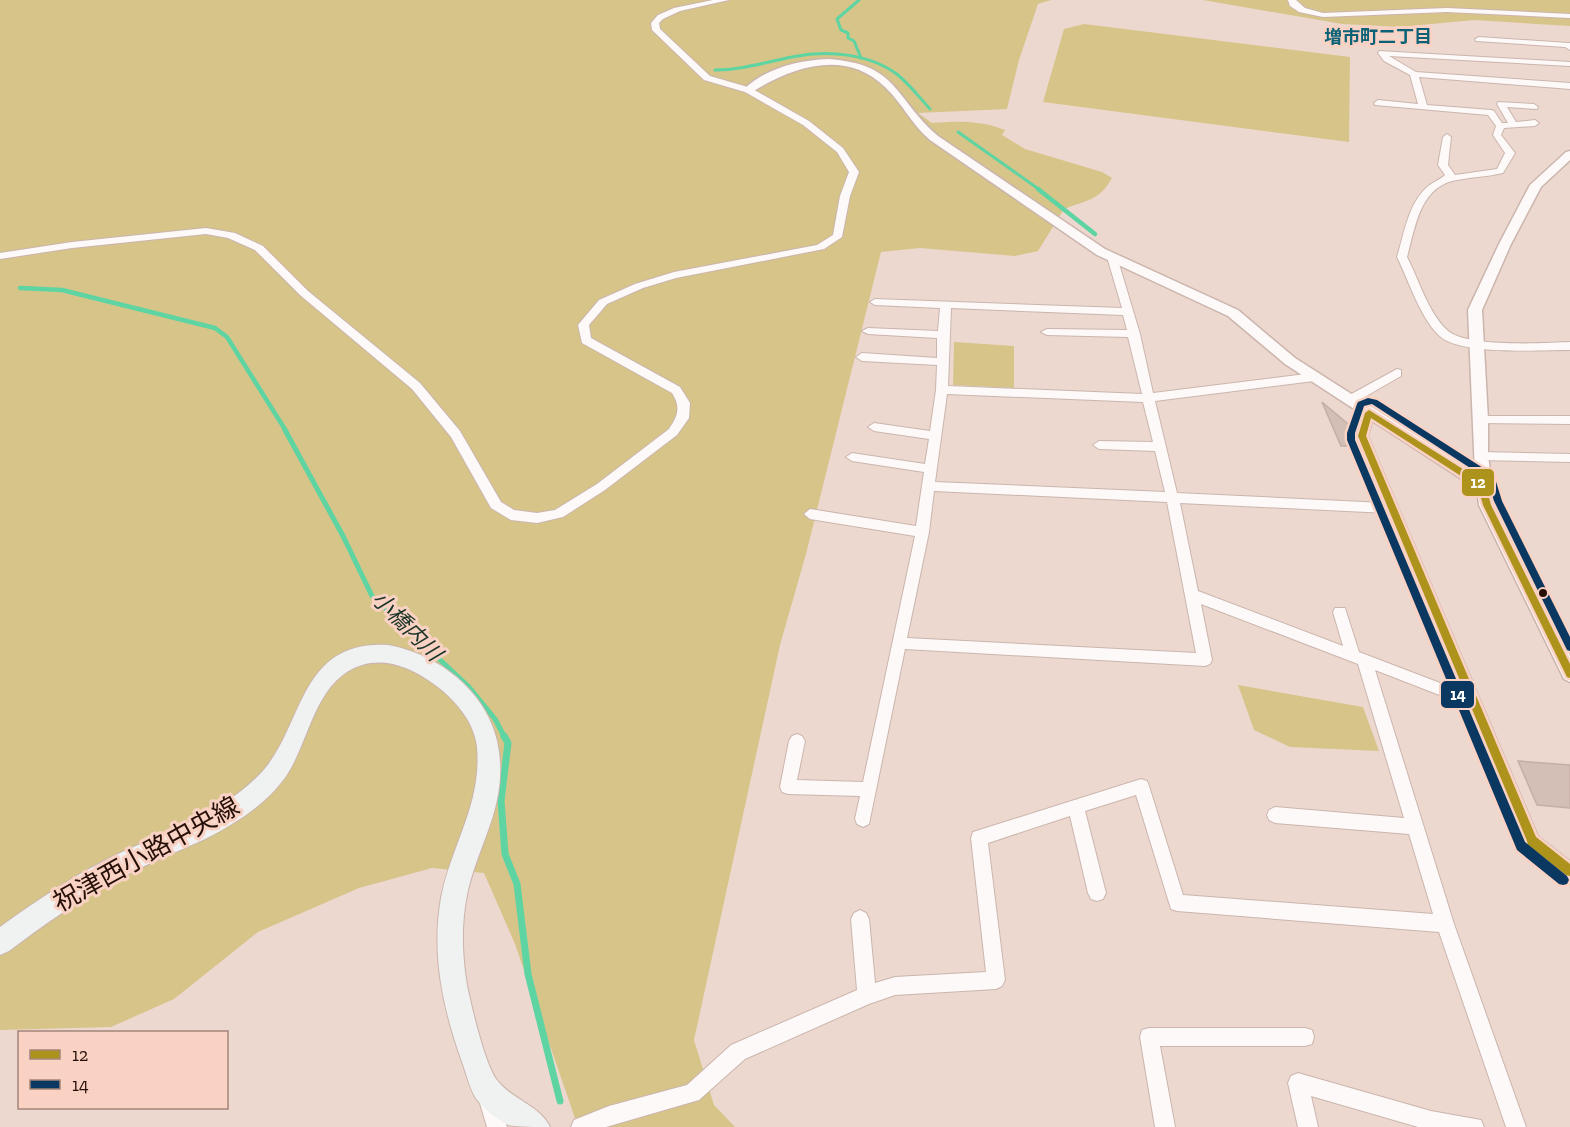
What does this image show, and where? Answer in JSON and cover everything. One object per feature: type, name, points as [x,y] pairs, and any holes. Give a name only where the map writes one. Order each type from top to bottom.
[{"type":"main road","name":"祝津西小路中央線","points":[[0,942],[45,909],[120,865],[235,810],[270,780],[288,751],[306,708],[323,680],[350,661],[375,654],[393,655],[425,668],[459,692],[477,713],[488,743],[488,777],[483,810],[463,862],[450,920],[454,979],[461,1012],[473,1055],[487,1091]]},
{"type":"main road","points":[[487,1091],[536,1127]]},
{"type":"street","points":[[0,256],[104,241],[206,231],[231,236],[259,248],[304,293],[416,386],[456,434],[496,505],[511,515],[537,518],[558,514],[601,487],[673,432],[683,418],[684,404],[676,390],[586,340],[583,325],[603,302],[639,286],[674,275],[794,254],[820,247],[837,237],[841,225],[845,196],[854,172],[840,150],[806,123],[748,90],[707,78],[656,30],[655,23],[669,12],[725,0]]},
{"type":"street","points":[[1292,0],[1293,4],[1302,10],[1323,15],[1447,10],[1570,16]]},
{"type":"street","points":[[1479,39],[1552,43],[1568,45],[1570,48]]},
{"type":"street","points":[[1570,64],[1382,53],[1387,59],[1414,74],[1570,86]]},
{"type":"street","points":[[748,90],[778,72],[807,64],[847,65],[874,73],[889,85],[923,129],[934,138],[1112,257],[1233,313],[1290,361],[1482,485]]},
{"type":"street","points":[[1414,74],[1423,107]]},
{"type":"street","points":[[1378,103],[1491,113],[1500,126]]},
{"type":"street","points":[[1514,125],[1501,104],[1534,107]]},
{"type":"street","points":[[1500,126],[1535,123]]},
{"type":"street","points":[[1500,126],[1497,135],[1510,153],[1500,171],[1447,179],[1428,190],[1419,202],[1402,257],[1436,323],[1452,340],[1475,344],[1570,346]]},
{"type":"street","points":[[1447,137],[1443,165],[1450,175],[1447,179]]},
{"type":"street","points":[[1568,158],[1536,185],[1505,244],[1475,310],[1475,344],[1481,420],[1482,485],[1487,505],[1570,674]]},
{"type":"street","points":[[899,643],[1205,660],[1190,594],[1173,497],[1134,334],[1112,257]]},
{"type":"street","points":[[875,302],[1128,312]]},
{"type":"street","points":[[863,819],[922,532],[942,390],[946,305]]},
{"type":"street","points":[[868,331],[943,335]]},
{"type":"street","points":[[1047,332],[1134,334]]},
{"type":"street","points":[[862,357],[943,362]]},
{"type":"street","points":[[1350,400],[1397,373]]},
{"type":"street","points":[[942,390],[1149,398],[1314,377]]},
{"type":"street","points":[[1369,413],[1362,436],[1532,841],[1570,871]]},
{"type":"street","points":[[1481,420],[1570,420]]},
{"type":"street","points":[[874,427],[936,436]]},
{"type":"street","points":[[1099,445],[1160,447]]},
{"type":"street","points":[[1480,456],[1570,458]]},
{"type":"street","points":[[852,457],[931,469]]},
{"type":"street","points":[[929,486],[1392,508]]},
{"type":"street","points":[[810,514],[922,532]]},
{"type":"street","points":[[1190,594],[1474,702]]},
{"type":"street","points":[[1340,612],[1359,657],[1446,924],[1516,1127]]},
{"type":"street","points":[[797,741],[788,787],[869,789]]},
{"type":"street","points":[[581,1127],[609,1116],[692,1093],[738,1052],[867,995],[894,986],[996,980],[979,838],[1141,786],[1177,903],[1446,924]]},
{"type":"street","points":[[1076,807],[1097,894]]},
{"type":"street","points":[[1275,815],[1416,827]]},
{"type":"street","points":[[860,919],[867,995]]},
{"type":"street","points":[[1165,1127],[1149,1037],[1305,1037]]},
{"type":"street","points":[[1308,1127],[1298,1083],[1431,1121],[1474,1127]]},
{"type":"street","points":[[487,1091],[497,1127]]},
{"type":"shaded area","points":[[0,0],[1051,0],[1038,4],[1019,60],[1007,109],[918,113],[932,123],[969,122],[987,124],[1005,130],[1002,135],[1025,149],[1102,172],[1112,178],[1097,196],[1064,209],[1038,251],[1015,256],[920,248],[881,252],[806,554],[780,645],[694,1040],[714,1105],[735,1127],[578,1127],[515,944],[484,873],[432,868],[359,888],[258,932],[174,999],[111,1027],[0,1030]]},
{"type":"shaded area","points":[[1203,0],[1570,0],[1570,26],[1474,20],[1400,27],[1342,24]]},
{"type":"shaded area","points":[[1084,24],[1350,57],[1349,142],[1043,102],[1064,29]]},
{"type":"shaded area","points":[[954,342],[1014,346],[1014,388],[953,385]]},
{"type":"shaded area","points":[[1238,685],[1363,707],[1379,751],[1290,747],[1254,730]]},
{"type":"building","points":[[1322,402],[1348,424],[1358,446],[1341,446]]},
{"type":"building","points":[[1518,761],[1570,765],[1570,808],[1537,805]]},
{"type":"waterway","points":[[859,0],[837,19],[841,30],[848,33],[848,38],[854,41],[861,58]]},
{"type":"waterway","points":[[715,70],[744,67],[805,55],[833,54],[861,58]]},
{"type":"waterway","points":[[861,58],[898,75],[930,109]]},
{"type":"waterway","points":[[958,132],[1040,190]]},
{"type":"waterway","points":[[1038,189],[1095,234]]},
{"type":"waterway","name":"小橋内川","points":[[20,288],[62,290],[215,328],[227,337],[286,431]]},
{"type":"waterway","name":"小橋内川","points":[[285,430],[343,536],[372,596],[469,687],[495,719],[505,738]]},
{"type":"waterway","name":"小橋内川","points":[[504,736],[508,743],[501,801],[505,854],[517,884],[528,974],[560,1101]]},
{"type":"transit line","name":"14","points":[[1563,880],[1521,846],[1351,440],[1351,433],[1361,404],[1368,401],[1374,402],[1491,477],[1498,501],[1570,647]]},
{"type":"transit line","name":"12","points":[[1570,674],[1487,505],[1482,485],[1369,413],[1362,436],[1532,841],[1570,871]]},
{"type":"district","name":"増市町二丁目","points":[[1378,37]]}]
